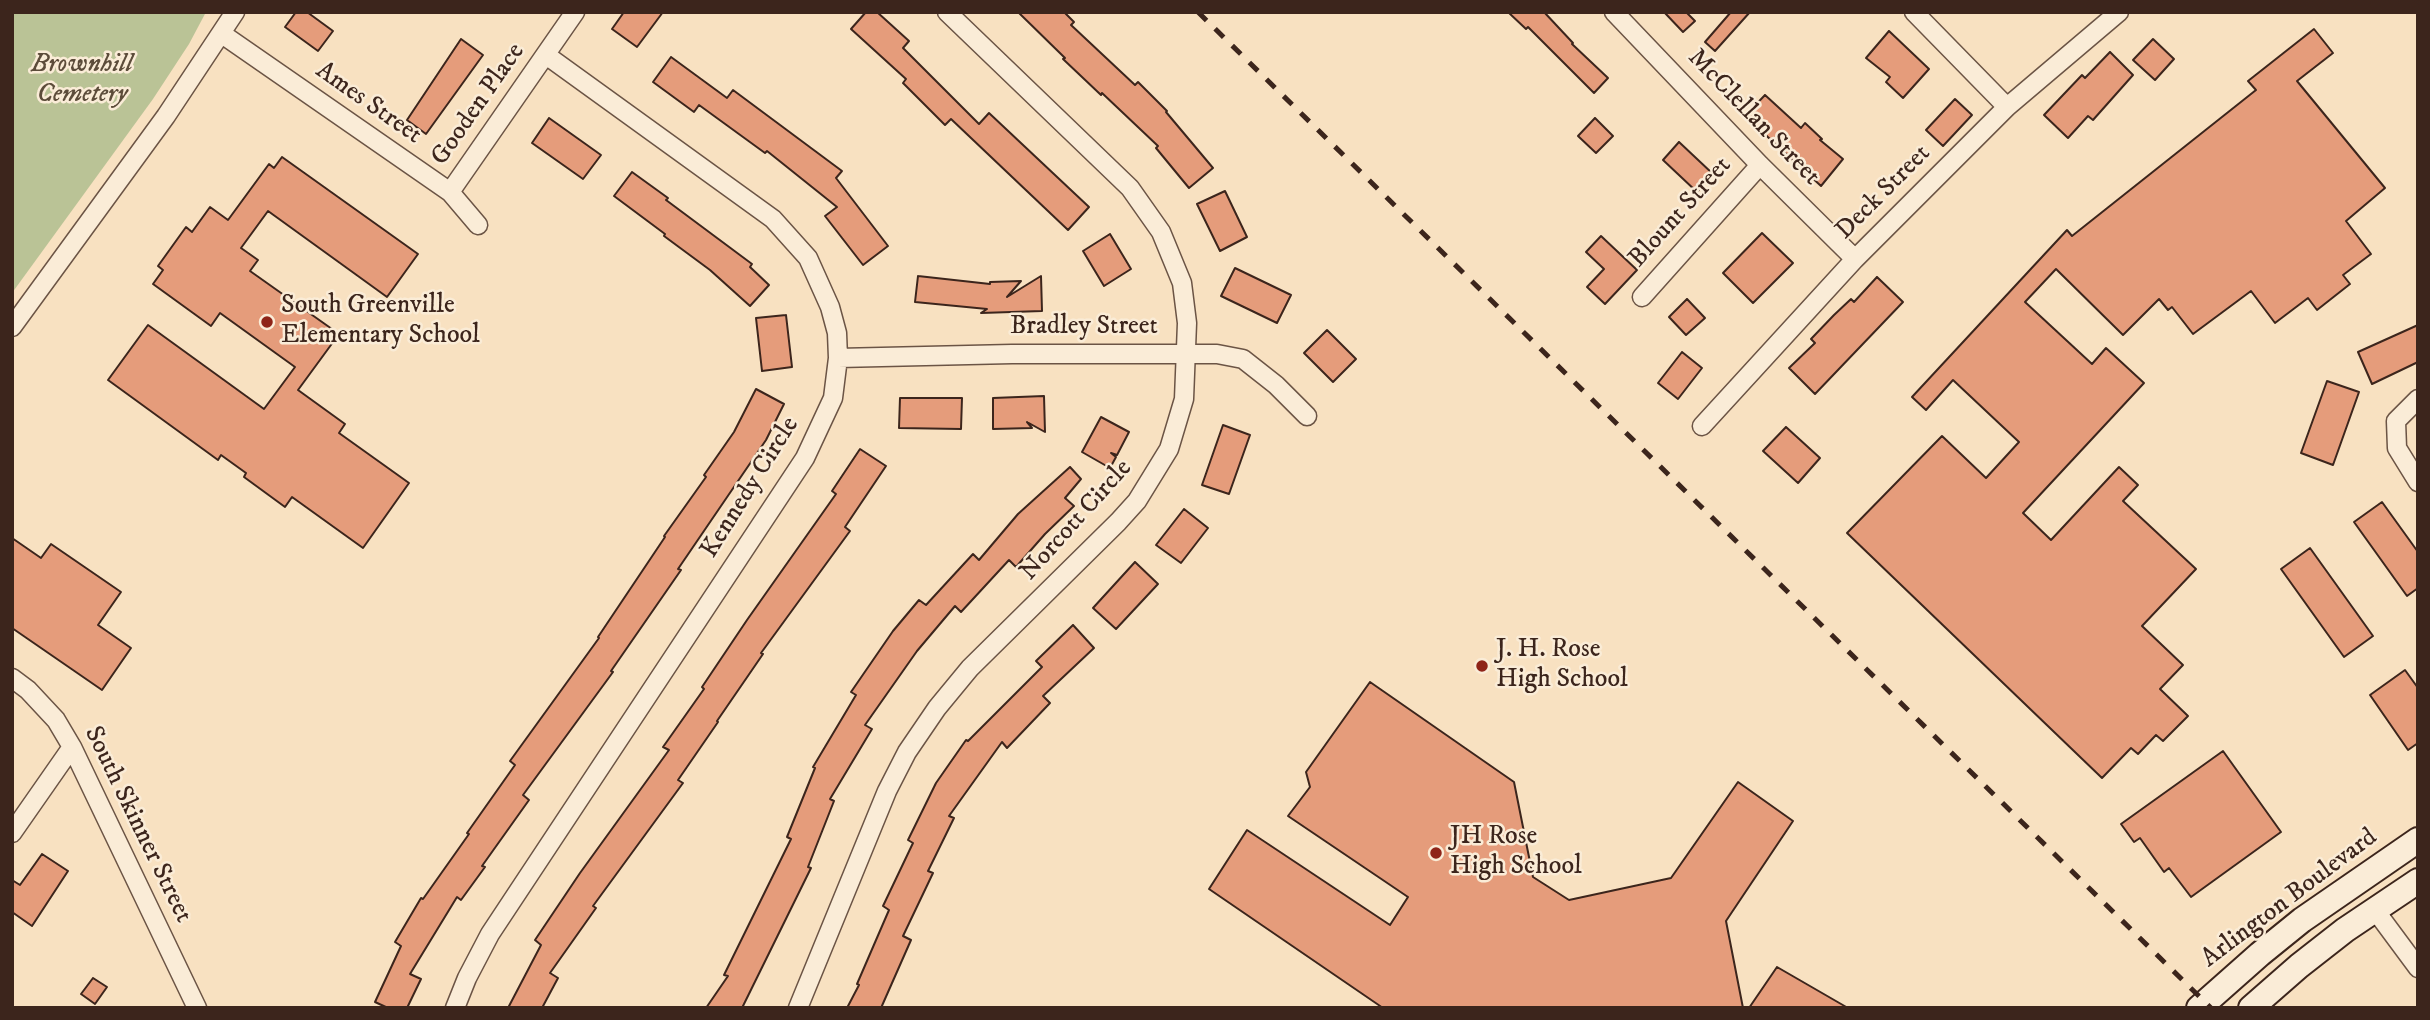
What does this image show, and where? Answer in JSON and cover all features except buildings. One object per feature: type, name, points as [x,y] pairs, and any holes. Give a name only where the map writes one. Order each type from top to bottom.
[{"type":"main road","name":"Arlington Boulevard","points":[[2199,1008],[2260,954],[2356,881],[2418,840]]},
{"type":"main road","points":[[2356,881],[2375,909]]},
{"type":"main road","points":[[2251,1008],[2299,966],[2375,909],[2418,881]]},
{"type":"street","points":[[12,327],[166,116],[235,12]]},
{"type":"street","name":"Gooden Place","points":[[450,192],[575,12]]},
{"type":"street","name":"Norcott Circle","points":[[798,1008],[887,791],[908,752],[937,708],[970,668],[1118,523],[1143,493],[1169,449],[1184,399],[1187,323],[1182,283],[1161,232],[1130,188],[947,12]]},
{"type":"street","name":"McClellan Street","points":[[1614,12],[1760,165],[1855,259]]},
{"type":"street","points":[[1914,12],[2007,107]]},
{"type":"street","name":"Deck Street","points":[[1702,426],[1855,259],[2007,107],[2119,12]]},
{"type":"street","name":"Ames Street","points":[[222,34],[450,192],[478,225]]},
{"type":"street","name":"Kennedy Circle","points":[[455,1008],[490,934],[804,458],[833,398],[838,358],[837,332],[830,307],[808,258],[773,219],[546,55]]},
{"type":"street","name":"Blount Street","points":[[1642,297],[1760,165]]},
{"type":"street","name":"Bradley Street","points":[[838,358],[1012,354],[1217,354],[1243,359],[1276,385],[1307,416]]},
{"type":"street","points":[[2418,399],[2396,421],[2397,448],[2418,482]]},
{"type":"street","name":"South Skinner Street","points":[[12,678],[28,690],[56,720],[72,747],[197,1008]]},
{"type":"street","points":[[12,833],[72,747]]},
{"type":"street","points":[[2375,909],[2418,968]]},
{"type":"green space","name":"Brownhill Cemetery","points":[[12,12],[206,12],[189,44],[153,99],[12,293]]},
{"type":"railway","points":[[1198,12],[2211,1008]]},
{"type":"place","name":"South Greenville Elementary School","points":[[267,322]]},
{"type":"place","name":"J. H. Rose High School","points":[[1482,666]]},
{"type":"place","name":"JH Rose High School","points":[[1436,853]]}]
